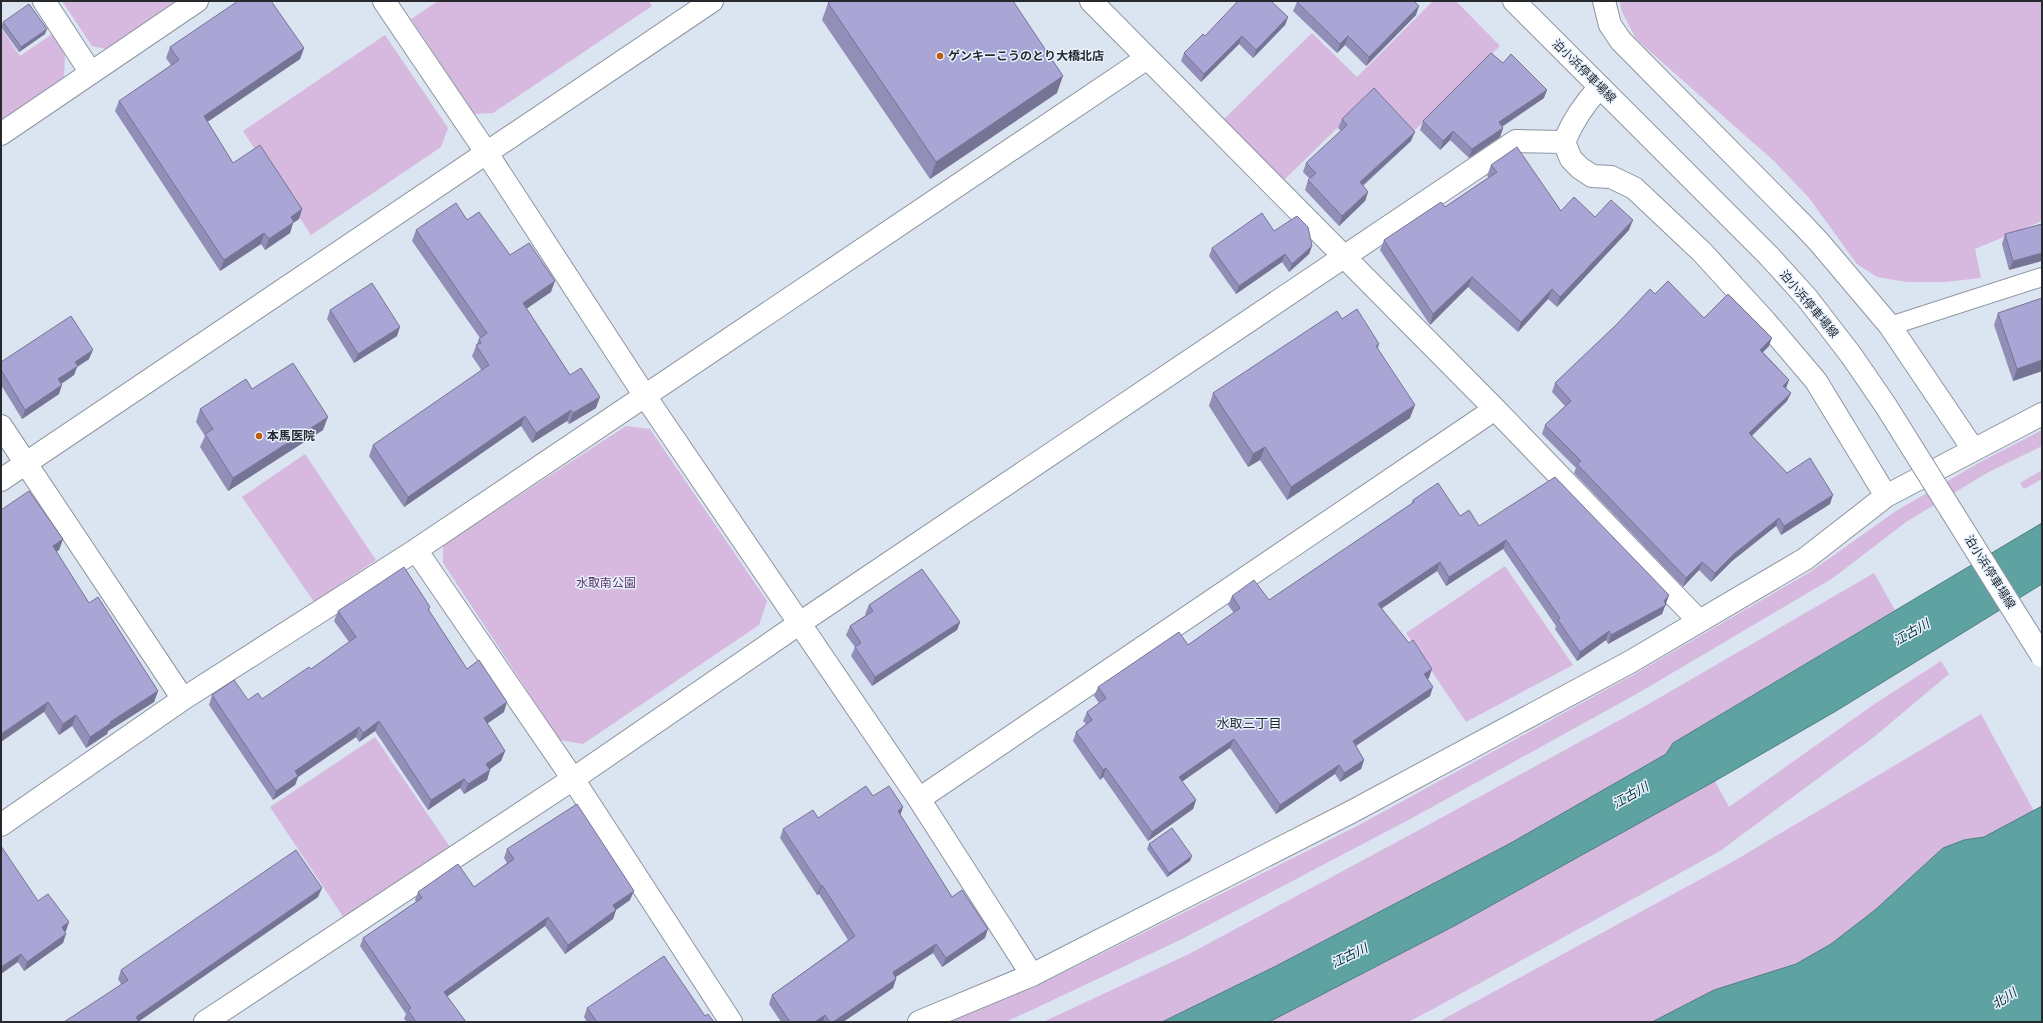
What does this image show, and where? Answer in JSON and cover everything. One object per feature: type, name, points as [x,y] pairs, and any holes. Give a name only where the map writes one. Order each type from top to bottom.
[{"type":"street","points":[[44,1],[91,72]]},
{"type":"street","points":[[1,134],[197,1]]},
{"type":"street","points":[[384,1],[486,152],[645,396],[919,799],[1032,975]]},
{"type":"street","points":[[1,480],[712,1]]},
{"type":"street","points":[[1091,1],[1495,409],[1699,621]]},
{"type":"street","name":"泊小浜停車場線","points":[[1514,1],[1769,256],[1807,298],[1886,406],[2042,656]]},
{"type":"street","points":[[1604,1],[1610,25],[1621,41],[1801,222],[1890,326],[1973,449]]},
{"type":"street","points":[[1,825],[183,699],[416,550],[1147,58]]},
{"type":"street","points":[[1600,87],[1572,121],[1564,142],[1571,158],[1580,168],[1592,176],[1611,178],[1634,188],[1702,252],[1765,321],[1816,381],[1886,496]]},
{"type":"street","points":[[205,1022],[573,779],[800,623],[1516,141],[1564,142]]},
{"type":"street","points":[[919,799],[1495,409]]},
{"type":"street","points":[[919,1022],[1032,975],[1353,811],[1630,662],[1805,559],[1886,496],[2042,414]]},
{"type":"street","points":[[1,426],[183,699]]},
{"type":"street","points":[[416,550],[573,779],[731,1022]]},
{"type":"lane","points":[[1890,326],[2042,277]]},
{"type":"green space","points":[[62,1],[176,1],[106,49],[92,46]]},
{"type":"green space","points":[[438,1],[649,1],[652,6],[493,113],[474,114],[411,19]]},
{"type":"green space","points":[[1433,1],[1456,1],[1500,46],[1412,133],[1372,94],[1282,182],[1222,121],[1312,33],[1357,77]]},
{"type":"green space","points":[[1620,1],[2042,1],[2042,221],[1975,249],[1981,278],[1945,282],[1907,282],[1877,277],[1857,264],[1809,198],[1775,162],[1636,39],[1621,10]]},
{"type":"green space","points":[[1,28],[20,56],[52,34],[65,54],[64,78],[1,121]]},
{"type":"green space","points":[[385,35],[448,128],[441,147],[311,235],[243,131]]},
{"type":"green space","name":"水取南公園","points":[[626,426],[650,429],[767,601],[759,625],[583,744],[560,740],[443,563],[443,545]]},
{"type":"green space","points":[[2042,430],[2042,446],[1987,473],[1906,522],[1833,578],[1640,692],[1414,817],[1182,939],[1005,1022],[950,1022],[1037,986],[1359,825],[1633,675],[1810,572],[1896,511],[1982,461]]},
{"type":"green space","points":[[305,454],[376,560],[314,602],[242,497]]},
{"type":"green space","points":[[2042,470],[2042,479],[2024,489],[2020,483]]},
{"type":"green space","points":[[1505,566],[1573,665],[1466,722],[1406,633]]},
{"type":"green space","points":[[1874,573],[1895,610],[1673,743],[1666,754],[1509,844],[1276,966],[1162,1022],[1043,1022],[1189,954],[1419,830],[1647,705]]},
{"type":"green space","points":[[1941,661],[1949,674],[1874,737],[1720,851],[1433,1009],[1408,1022],[1269,1022],[1456,925],[1715,781],[1729,807],[1873,705]]},
{"type":"green space","points":[[1981,714],[2034,811],[1984,837],[1964,840],[1943,848],[1875,910],[1831,944],[1796,964],[1714,990],[1652,1022],[1438,1022],[1734,861]]},
{"type":"green space","points":[[375,737],[450,847],[344,918],[270,807]]},
{"type":"water","name":"江古川","points":[[2042,523],[2042,584],[1836,711],[1715,781],[1456,925],[1269,1022],[1162,1022],[1276,966],[1509,844],[1666,754],[1673,743]]},
{"type":"water","name":"北川","points":[[2042,806],[2042,1022],[1652,1022],[1714,990],[1796,964],[1831,944],[1875,910],[1943,848],[1964,840],[1984,837]]},
{"type":"building","points":[[238,1],[271,1],[304,48],[204,116],[233,163],[260,145],[302,209],[291,217],[294,222],[269,239],[264,233],[224,260],[119,101],[179,60],[170,47]]},
{"type":"building","name":"ゲンキーこうのとり大橋北店","points":[[831,1],[1013,1],[1063,76],[936,162],[828,3]]},
{"type":"building","points":[[1238,1],[1271,1],[1288,17],[1256,50],[1242,36],[1204,74],[1184,53],[1203,34],[1205,36]]},
{"type":"building","points":[[1414,1],[1419,6],[1369,57],[1348,36],[1340,44],[1297,2]]},
{"type":"building","points":[[29,4],[47,29],[21,47],[3,22]]},
{"type":"building","points":[[1491,53],[1503,63],[1511,54],[1547,90],[1499,122],[1503,128],[1472,149],[1453,131],[1443,141],[1423,121]]},
{"type":"building","points":[[1374,88],[1415,132],[1360,182],[1368,192],[1342,216],[1308,180],[1316,173],[1306,163],[1347,125],[1342,119]]},
{"type":"building","points":[[1517,147],[1561,211],[1574,197],[1595,217],[1611,200],[1633,220],[1560,297],[1552,289],[1521,322],[1472,277],[1433,314],[1384,240],[1441,202],[1445,207],[1497,172],[1491,165]]},
{"type":"building","points":[[456,203],[467,220],[479,212],[510,255],[529,243],[555,281],[523,303],[570,375],[581,368],[600,397],[573,413],[571,410],[536,433],[525,416],[408,497],[373,445],[489,365],[476,345],[481,343],[479,339],[487,333],[416,230]]},
{"type":"building","points":[[1262,213],[1274,231],[1297,216],[1308,227],[1312,246],[1292,264],[1285,254],[1239,286],[1212,248]]},
{"type":"building","points":[[2042,224],[2042,253],[2013,261],[2005,234]]},
{"type":"building","points":[[1668,281],[1704,318],[1728,294],[1772,338],[1760,350],[1789,380],[1783,386],[1791,393],[1749,433],[1787,473],[1810,458],[1833,495],[1784,526],[1779,518],[1735,553],[1715,573],[1702,562],[1686,578],[1577,464],[1581,461],[1545,425],[1571,401],[1555,383],[1616,325],[1650,289],[1655,294]]},
{"type":"building","points":[[372,283],[400,327],[358,354],[330,310]]},
{"type":"building","points":[[2042,298],[2042,360],[2017,369],[1998,313]]},
{"type":"building","points":[[1357,309],[1379,344],[1376,346],[1415,405],[1291,487],[1265,447],[1253,454],[1213,393],[1337,311],[1342,319]]},
{"type":"building","points":[[71,316],[93,350],[75,362],[78,366],[58,379],[62,385],[25,410],[1,370],[1,362]]},
{"type":"building","name":"本馬医院","points":[[293,363],[328,417],[233,478],[205,434],[213,429],[200,409],[246,379],[252,389]]},
{"type":"building","points":[[1555,477],[1669,595],[1664,601],[1666,605],[1611,635],[1609,631],[1580,652],[1558,620],[1560,618],[1506,540],[1449,577],[1440,562],[1378,604],[1409,643],[1413,640],[1432,669],[1424,674],[1433,687],[1353,741],[1364,760],[1344,773],[1339,765],[1280,805],[1234,739],[1179,777],[1196,800],[1152,832],[1106,768],[1103,770],[1076,732],[1092,720],[1087,712],[1106,698],[1098,687],[1179,632],[1188,645],[1240,608],[1232,596],[1254,580],[1269,600],[1414,502],[1413,500],[1438,483],[1460,516],[1469,510],[1479,526]]},
{"type":"building","points":[[29,491],[63,539],[53,546],[89,603],[98,597],[158,691],[110,722],[111,723],[90,737],[76,715],[63,724],[48,702],[1,734],[1,510]]},
{"type":"building","points":[[404,567],[430,607],[428,609],[467,669],[479,660],[507,702],[484,718],[505,751],[486,764],[490,770],[468,784],[464,779],[431,800],[379,721],[363,733],[359,727],[295,771],[298,776],[276,791],[212,695],[234,680],[248,700],[258,693],[262,699],[309,667],[311,669],[356,637],[338,611]]},
{"type":"building","points":[[922,569],[960,622],[875,677],[855,647],[861,643],[850,626],[873,611],[869,605]]},
{"type":"building","points":[[866,786],[873,796],[889,786],[903,807],[898,811],[952,897],[962,890],[988,929],[946,958],[936,944],[893,972],[896,979],[833,1022],[830,1022],[825,1015],[815,1022],[790,1022],[772,995],[855,936],[783,829],[813,810],[818,818]]},
{"type":"building","points":[[577,804],[634,891],[613,905],[616,910],[568,945],[548,917],[444,992],[466,1022],[416,1022],[408,1010],[411,1008],[363,938],[422,898],[418,892],[458,864],[474,887],[514,859],[507,849]]},
{"type":"building","points":[[1172,828],[1192,856],[1169,873],[1149,844]]},
{"type":"building","points":[[1,846],[38,901],[48,894],[69,922],[62,927],[66,934],[27,962],[21,954],[1,967]]},
{"type":"building","points":[[296,850],[322,888],[136,1017],[139,1022],[64,1022],[128,980],[121,970]]},
{"type":"building","points":[[664,956],[705,1016],[708,1014],[714,1022],[597,1022],[587,1008]]},
{"type":"place","name":"ゲンキーこうのとり大橋北店","points":[[940,56]]},
{"type":"place","name":"本馬医院","points":[[259,436]]},
{"type":"district","name":"水取三丁目","points":[[1249,723]]}]
